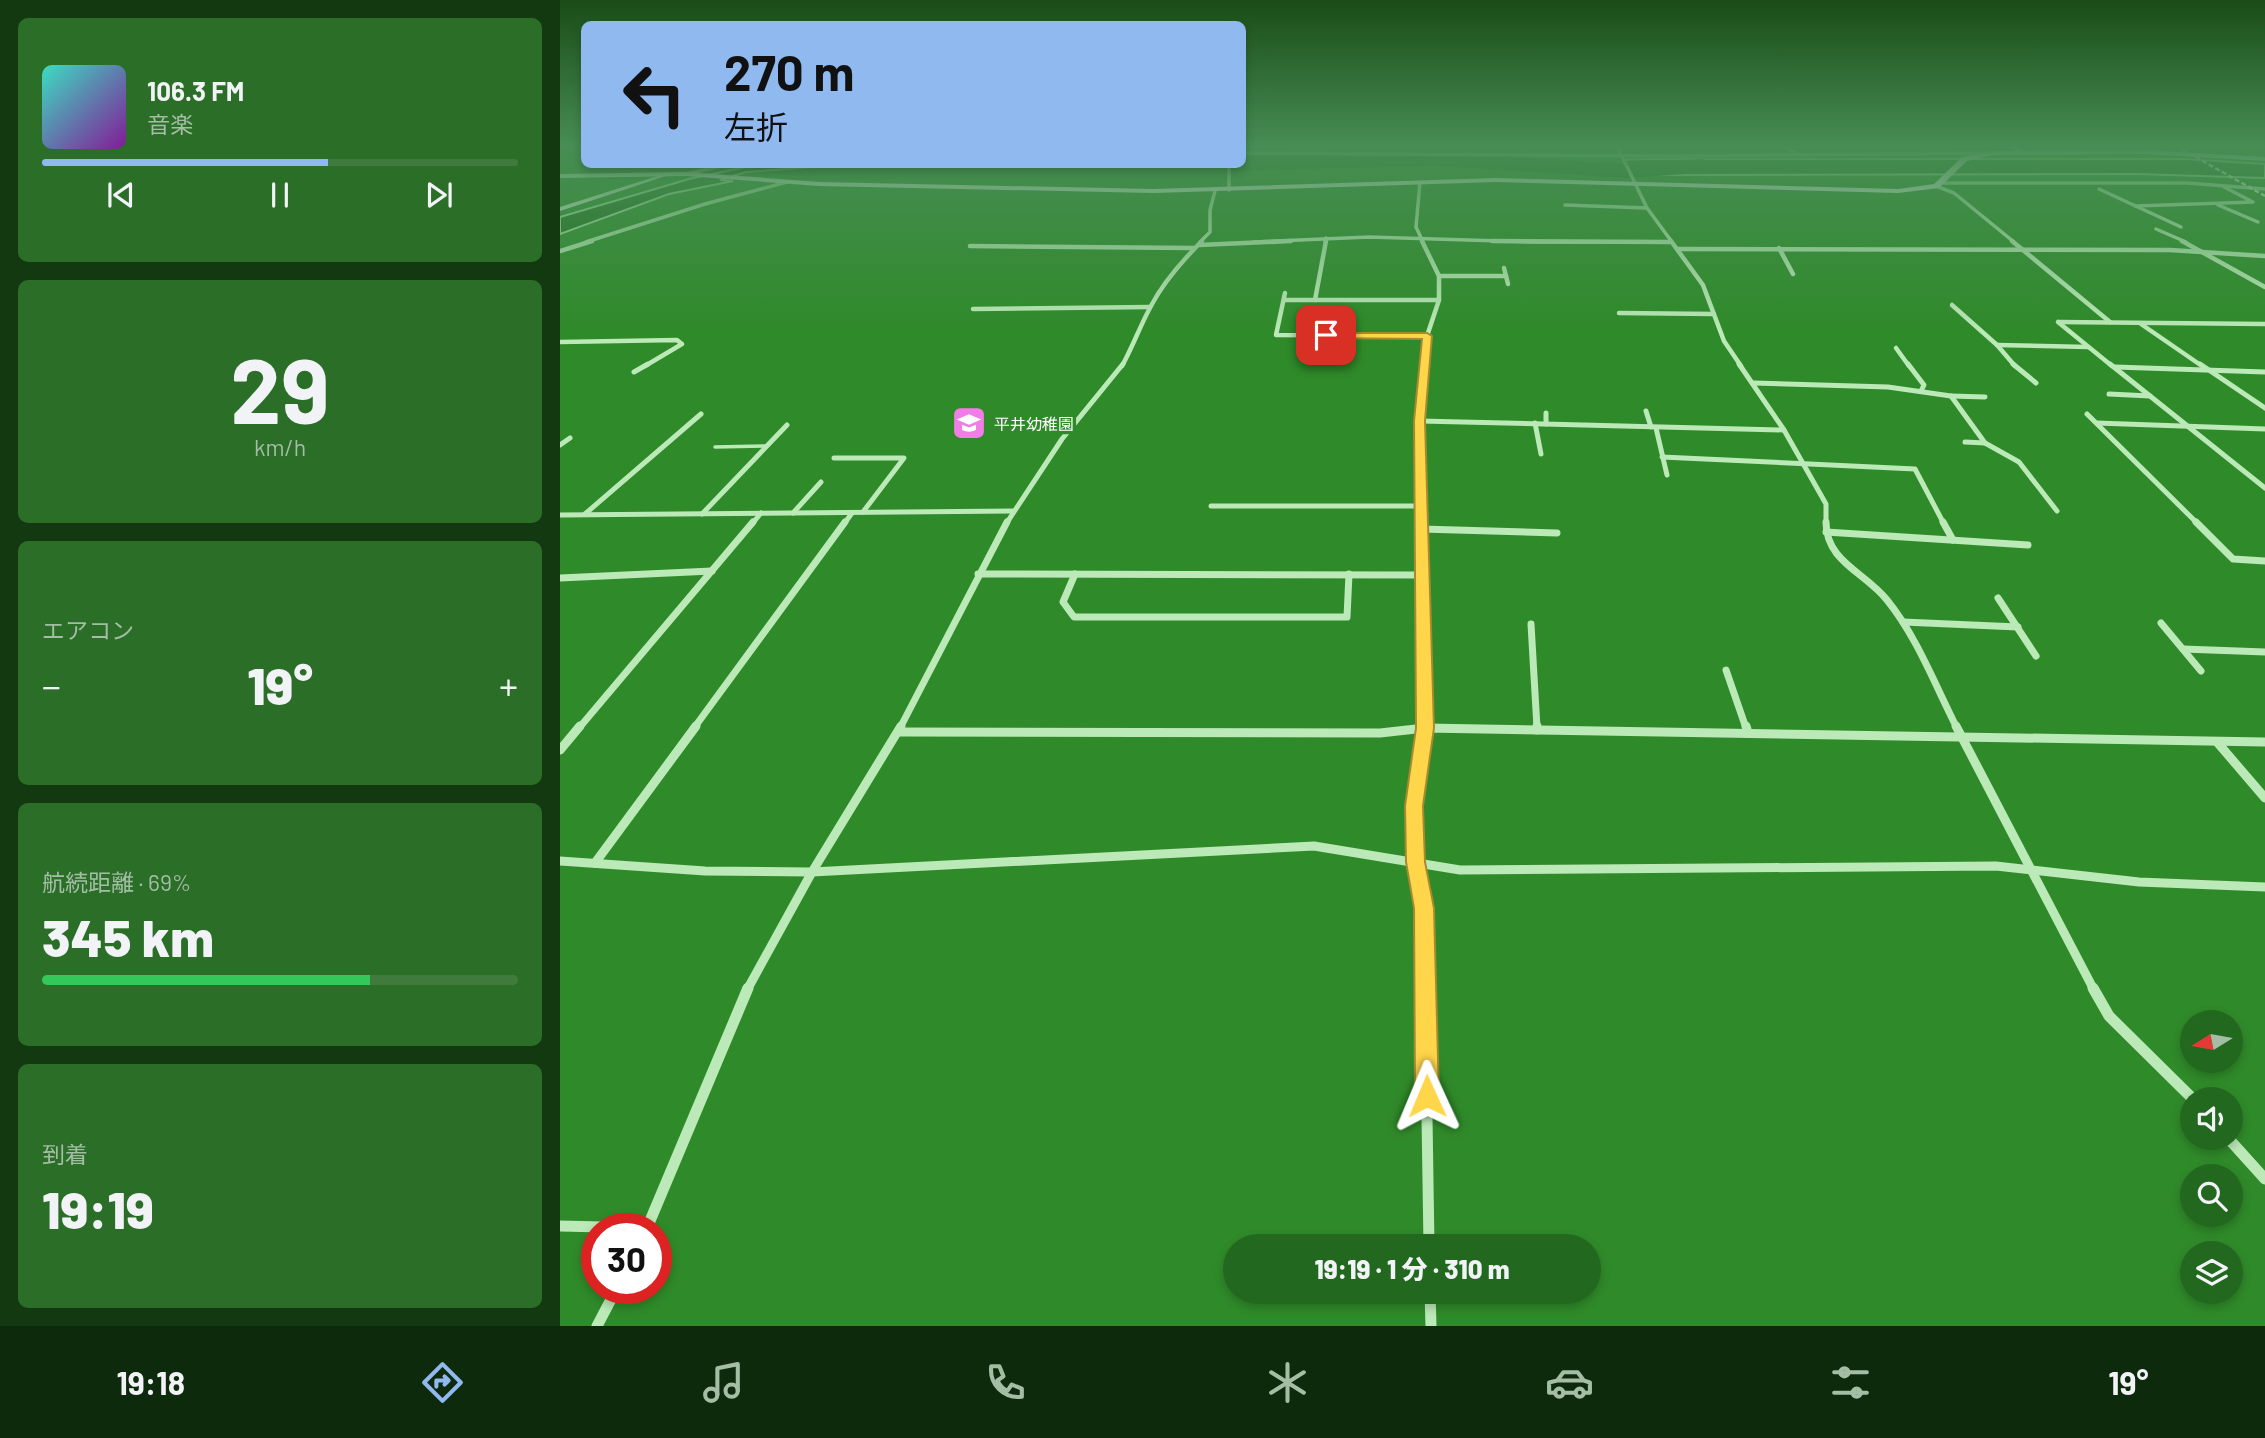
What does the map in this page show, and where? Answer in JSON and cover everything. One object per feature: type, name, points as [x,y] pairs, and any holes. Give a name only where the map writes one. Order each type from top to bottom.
[{"type":"street","points":[[560,251],[693,208]]},
{"type":"street","points":[[653,1213],[751,980],[812,872],[898,732],[1013,511],[1062,439],[1116,374],[1138,338],[1150,307],[1173,270],[1210,232],[1211,208]]},
{"type":"street","points":[[1418,208],[1416,227],[1439,276],[1439,300],[1427,336],[1420,421],[1425,728],[1414,806],[1415,862],[1424,908],[1429,1234]]},
{"type":"street","points":[[1644,208],[1647,208],[1703,285],[1724,341],[1805,464],[1826,504],[1826,532],[1832,551],[1885,597],[1903,622],[2033,870],[2079,964],[2109,1016],[2181,1087]]},
{"type":"street","points":[[1972,208],[2110,322]]},
{"type":"street","points":[[2141,208],[2181,227]]},
{"type":"street","points":[[2225,208],[2258,222]]},
{"type":"street","points":[[2157,229],[2199,248],[2201,252],[2265,287]]},
{"type":"street","points":[[970,246],[1195,247],[1326,238],[1671,242]]},
{"type":"street","points":[[1315,300],[1326,238]]},
{"type":"street","points":[[1779,248],[1793,274]]},
{"type":"street","points":[[1677,249],[2094,249],[2265,256]]},
{"type":"street","points":[[1504,268],[1508,284]]},
{"type":"street","points":[[1439,276],[1506,276]]},
{"type":"street","points":[[1285,293],[1276,335],[1427,336]]},
{"type":"street","points":[[1284,300],[1439,300]]},
{"type":"street","points":[[1952,305],[1997,345],[2021,373],[2036,383]]},
{"type":"street","points":[[973,309],[1150,307]]},
{"type":"street","points":[[1619,313],[1714,314]]},
{"type":"street","points":[[2265,324],[2058,322],[2265,488]]},
{"type":"street","points":[[2139,322],[2265,408]]},
{"type":"street","points":[[560,342],[677,340],[682,344],[634,372]]},
{"type":"street","points":[[1997,345],[2089,347]]},
{"type":"street","points":[[1896,348],[1924,385],[1921,391]]},
{"type":"street","points":[[2114,367],[2265,372]]},
{"type":"street","points":[[1754,383],[1888,387],[1951,396],[1985,397]]},
{"type":"street","points":[[2109,394],[2151,396]]},
{"type":"street","points":[[1951,396],[1985,443],[2019,462],[2057,511]]},
{"type":"street","points":[[1646,411],[1667,475]]},
{"type":"street","points":[[1546,413],[1546,424]]},
{"type":"street","points":[[585,515],[701,414]]},
{"type":"street","points":[[2087,414],[2233,559],[2265,561]]},
{"type":"street","points":[[1420,421],[1784,430]]},
{"type":"street","points":[[1535,423],[1541,454]]},
{"type":"street","points":[[2097,423],[2265,429]]},
{"type":"street","points":[[702,514],[787,425]]},
{"type":"street","points":[[560,445],[570,438]]},
{"type":"street","points":[[1965,442],[1985,443]]},
{"type":"street","points":[[1662,457],[1914,469],[1953,540]]},
{"type":"street","points":[[834,458],[904,458],[863,512]]},
{"type":"street","points":[[793,513],[821,482]]},
{"type":"street","points":[[1211,506],[1420,506]]},
{"type":"street","points":[[560,515],[1013,511]]},
{"type":"street","points":[[560,750],[761,513]]},
{"type":"street","points":[[594,863],[852,513]]},
{"type":"street","points":[[1421,529],[1557,533]]},
{"type":"street","points":[[1826,532],[2028,545]]},
{"type":"street","points":[[560,578],[712,572]]},
{"type":"street","points":[[978,574],[1421,575]]},
{"type":"street","points":[[1075,574],[1063,602],[1074,617],[1347,617],[1349,575]]},
{"type":"street","points":[[1998,598],[2036,656]]},
{"type":"street","points":[[1903,622],[2018,627]]},
{"type":"street","points":[[2161,623],[2201,671]]},
{"type":"street","points":[[1531,624],[1537,730]]},
{"type":"street","points":[[2183,649],[2265,652]]},
{"type":"street","points":[[1726,670],[1748,733]]},
{"type":"street","points":[[898,732],[1380,733],[1425,728],[2265,741]]},
{"type":"street","points":[[2217,742],[2265,798]]},
{"type":"street","points":[[560,861],[705,871],[812,872],[1314,846],[1460,870],[1983,866],[2139,882],[2265,887]]},
{"type":"street","points":[[2239,1150],[2265,1179]]},
{"type":"street","points":[[560,1226],[581,1226]]},
{"type":"street","points":[[597,1326],[609,1304]]},
{"type":"street","points":[[1430,1304],[1431,1326]]},
{"type":"lane","points":[[715,447],[767,446]]},
{"type":"shaded area","points":[[591,208],[631,208],[560,234],[560,217]]},
{"type":"place","name":"平井幼稚園","points":[[969,423]]},
{"type":"route","points":[[1326,335],[1427,336],[1420,421],[1425,728],[1414,806],[1415,862],[1424,908],[1427,1096]]}]
